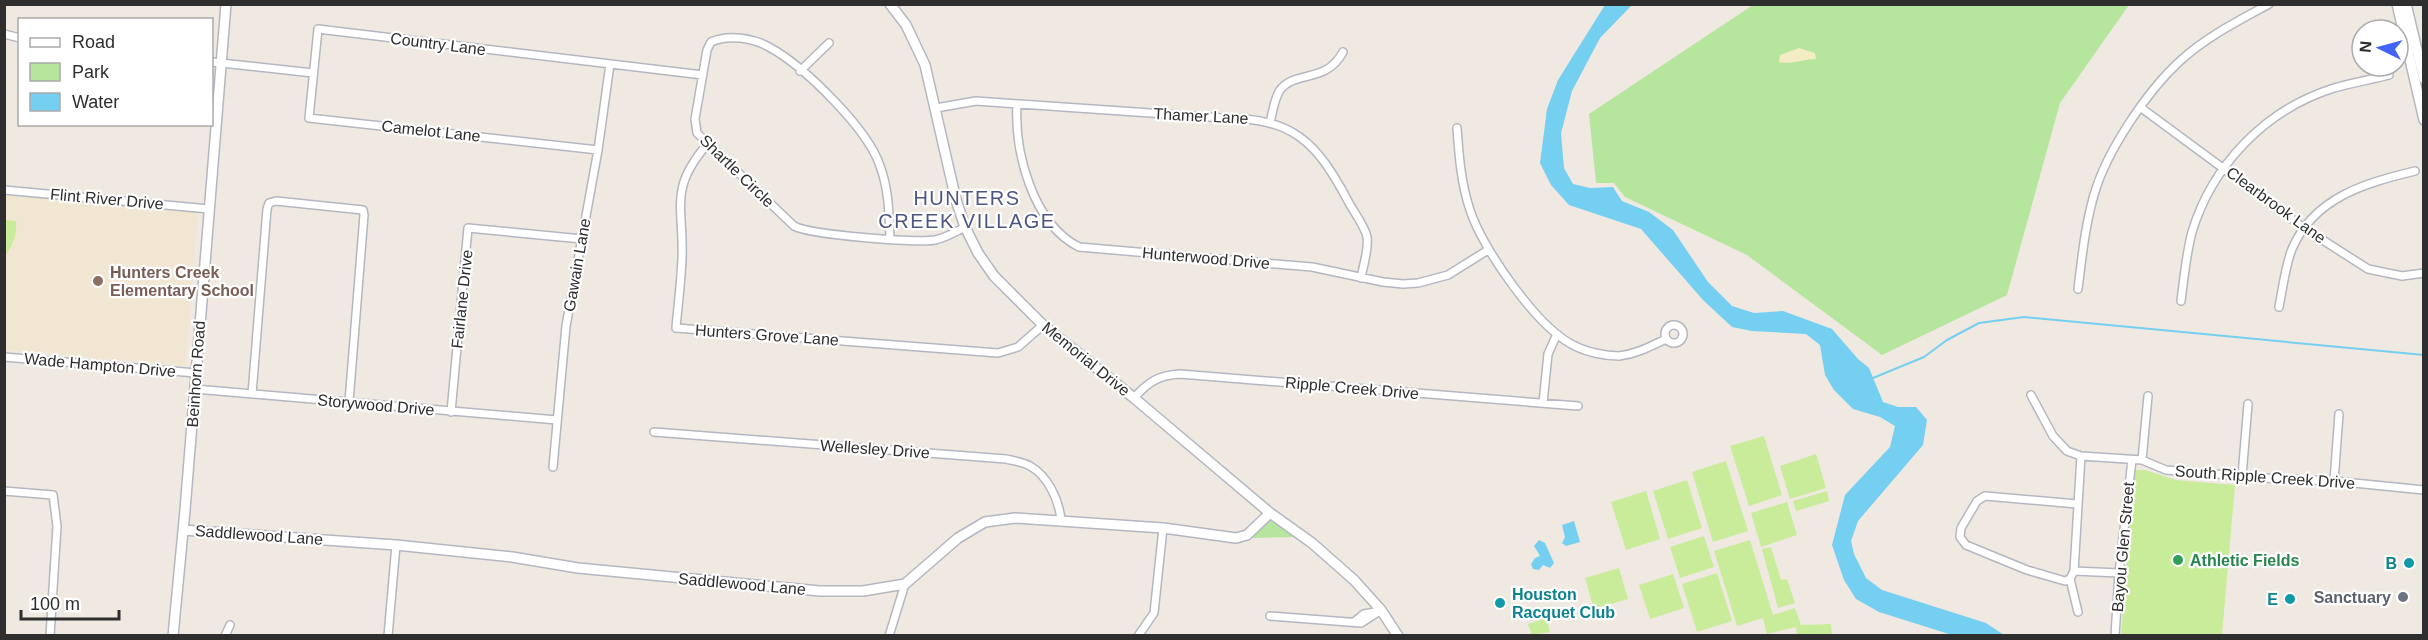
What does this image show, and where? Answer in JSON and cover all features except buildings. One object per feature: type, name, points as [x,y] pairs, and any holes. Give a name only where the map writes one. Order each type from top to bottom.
[{"type":"street","name":"Beinhorn Road","points":[[213,126],[216,63],[226,4]]},
{"type":"street","name":"Memorial Drive","points":[[890,4],[906,25],[925,65],[956,201],[965,227],[978,253],[994,276],[1043,325],[1354,580],[1381,610],[1398,636]]},
{"type":"street","points":[[2078,289],[2085,233],[2094,192],[2113,151],[2140,106],[2180,61],[2225,27],[2269,4]]},
{"type":"street","points":[[2397,4],[2423,118]]},
{"type":"street","points":[[2406,4],[2424,79]]},
{"type":"street","name":"Country Lane","points":[[313,74],[318,29],[703,75]]},
{"type":"street","name":"Shartle Circle","points":[[890,239],[885,184],[880,165],[865,134],[834,101],[770,47],[756,42],[728,38],[711,42],[707,50],[695,126],[697,133],[794,226],[802,230],[890,239],[926,241],[938,239],[965,227]]},
{"type":"street","points":[[800,71],[829,43]]},
{"type":"street","points":[[1270,122],[1281,89],[1290,82],[1330,69],[1343,52]]},
{"type":"street","points":[[216,63],[313,74]]},
{"type":"street","name":"Gawain Lane","points":[[553,467],[566,326],[598,150],[610,64]]},
{"type":"street","name":"Camelot Lane","points":[[313,74],[309,118],[598,150]]},
{"type":"street","points":[[2181,301],[2192,233],[2203,204],[2223,167],[2247,139],[2286,109],[2331,90],[2377,78]]},
{"type":"street","name":"Thamer Lane","points":[[936,108],[976,101],[1252,118],[1270,122],[1292,131],[1308,143],[1328,165],[1367,236],[1361,278]]},
{"type":"street","name":"Hunterwood Drive","points":[[1017,104],[1018,142],[1039,205],[1057,232],[1079,247],[1312,267],[1361,278],[1403,284],[1432,281],[1448,275],[1488,250]]},
{"type":"street","name":"Clearbrook Lane","points":[[2140,106],[2304,228],[2368,269],[2402,276],[2424,273]]},
{"type":"street","name":"Beinhorn Road","points":[[173,636],[195,389],[213,126]]},
{"type":"street","points":[[1457,128],[1460,169],[1470,210],[1488,250],[1520,296],[1557,334],[1574,345],[1598,353],[1618,356],[1638,353],[1666,339]]},
{"type":"street","name":"Hunters Grove Lane","points":[[708,143],[691,164],[684,178],[680,201],[682,258],[676,328],[998,353],[1018,347],[1043,325]]},
{"type":"street","points":[[2279,307],[2289,257],[2304,228],[2323,207],[2345,193],[2365,185],[2415,171]]},
{"type":"street","name":"Flint River Drive","points":[[4,190],[209,209]]},
{"type":"street","points":[[252,394],[267,209],[270,203],[276,201],[363,210],[349,402]]},
{"type":"street","name":"Fairlane Drive","points":[[451,412],[468,228],[582,239]]},
{"type":"street","points":[[1543,403],[1548,354],[1557,334]]},
{"type":"street","name":"Wade Hampton Drive","points":[[4,357],[196,373]]},
{"type":"street","name":"Ripple Creek Drive","points":[[1134,398],[1154,379],[1164,375],[1180,374],[1578,406]]},
{"type":"street","name":"Storywood Drive","points":[[195,389],[558,420]]},
{"type":"street","name":"South Ripple Creek Drive","points":[[2031,395],[2053,435],[2067,451],[2081,456],[2142,460],[2166,470],[2334,481],[2424,490]]},
{"type":"street","points":[[2142,460],[2148,396]]},
{"type":"street","points":[[2242,476],[2248,404]]},
{"type":"street","points":[[2334,481],[2339,414]]},
{"type":"street","name":"Wellesley Drive","points":[[654,432],[1006,459],[1030,466],[1047,480],[1060,508],[1061,520]]},
{"type":"street","points":[[2078,612],[2070,579],[2074,571],[2081,456]]},
{"type":"street","name":"Bayou Glen Street","points":[[2115,636],[2119,573],[2132,460]]},
{"type":"street","points":[[4,491],[53,495],[57,526],[50,636]]},
{"type":"street","points":[[2070,579],[2065,581],[2027,570],[1966,545],[1960,537],[1961,528],[1977,501],[1985,496],[2078,504]]},
{"type":"street","points":[[889,636],[905,584],[958,538],[985,522],[1015,518],[1061,520],[1163,528],[1236,538],[1247,535],[1270,513]]},
{"type":"street","points":[[1138,636],[1155,613],[1163,528]]},
{"type":"street","name":"Saddlewood Lane","points":[[183,530],[396,545],[512,557],[578,568],[820,591],[863,591],[905,584]]},
{"type":"street","points":[[388,636],[396,545]]},
{"type":"street","points":[[2074,571],[2119,573]]},
{"type":"street","points":[[1270,616],[1361,623],[1381,610]]},
{"type":"street","points":[[225,636],[230,625]]},
{"type":"shaded area","name":"Hunters Creek Elementary School","points":[[4,195],[198,211],[185,366],[5,350]]},
{"type":"green space","points":[[1753,5],[2129,5],[2060,103],[2007,295],[1882,355],[1747,255],[1625,197],[1614,183],[1596,183],[1589,114]]},
{"type":"green space","points":[[5,220],[16,221],[16,230],[5,256]]},
{"type":"green space","points":[[1764,436],[1782,495],[1749,506],[1730,446]]},
{"type":"green space","points":[[1816,454],[1826,488],[1790,499],[1780,466]]},
{"type":"green space","points":[[1726,461],[1748,531],[1713,542],[1692,472]]},
{"type":"green space","name":"Athletic Fields","points":[[2134,470],[2145,470],[2176,480],[2235,485],[2222,635],[2121,636]]},
{"type":"green space","points":[[1687,480],[1702,528],[1668,539],[1653,491]]},
{"type":"green space","points":[[1646,491],[1660,539],[1626,550],[1611,502]]},
{"type":"green space","points":[[1827,491],[1829,501],[1796,511],[1793,501]]},
{"type":"green space","points":[[1787,502],[1797,535],[1761,547],[1751,513]]},
{"type":"green space","points":[[1272,519],[1295,537],[1251,538]]},
{"type":"green space","points":[[1704,536],[1714,567],[1680,578],[1670,547]]},
{"type":"green space","points":[[1750,540],[1773,615],[1795,608],[1801,625],[1831,624],[1832,635],[1797,635],[1796,627],[1767,634],[1763,618],[1737,626],[1714,551]]},
{"type":"green space","points":[[1771,547],[1781,580],[1787,579],[1795,603],[1778,608],[1762,549]]},
{"type":"green space","points":[[1619,568],[1628,599],[1594,609],[1585,578]]},
{"type":"green space","points":[[1717,573],[1732,621],[1697,632],[1682,584]]},
{"type":"green space","points":[[1673,574],[1684,608],[1650,619],[1639,585]]},
{"type":"green space","points":[[1546,618],[1550,632],[1532,635],[1528,624]]},
{"type":"sand","points":[[1799,48],[1815,53],[1816,59],[1779,62],[1780,55]]},
{"type":"water","points":[[1605,5],[1632,5],[1600,38],[1572,91],[1561,133],[1564,168],[1573,184],[1590,188],[1613,187],[1622,201],[1649,212],[1673,230],[1708,282],[1732,306],[1754,313],[1783,311],[1832,329],[1869,368],[1883,402],[1898,407],[1916,407],[1927,420],[1923,445],[1858,521],[1851,541],[1854,554],[1866,578],[1882,590],[1986,623],[2004,635],[1952,635],[1879,612],[1856,599],[1844,580],[1832,545],[1845,495],[1890,447],[1895,426],[1880,417],[1853,409],[1834,390],[1825,375],[1820,345],[1806,334],[1752,331],[1732,327],[1703,300],[1641,229],[1569,205],[1551,185],[1540,163],[1547,109],[1558,80]]},
{"type":"water","points":[[1574,521],[1580,542],[1566,546],[1562,543],[1565,537],[1562,525]]},
{"type":"water","points":[[1539,540],[1545,543],[1554,563],[1550,568],[1543,565],[1539,570],[1533,569],[1531,564],[1535,558],[1540,556],[1534,546]]},
{"type":"waterway","points":[[1873,378],[1924,357],[1947,340],[1979,323],[2024,317],[2424,355]]},
{"type":"place","name":"Hunters Creek Elementary School","points":[[98,281]]},
{"type":"place","name":"Athletic Fields","points":[[2178,560]]},
{"type":"place","name":"B","points":[[2409,563]]},
{"type":"place","name":"Sanctuary","points":[[2403,597]]},
{"type":"place","name":"E","points":[[2290,599]]},
{"type":"place","name":"Houston Racquet Club","points":[[1500,603]]},
{"type":"district","name":"HUNTERS CREEK VILLAGE","points":[[967,210]]}]
